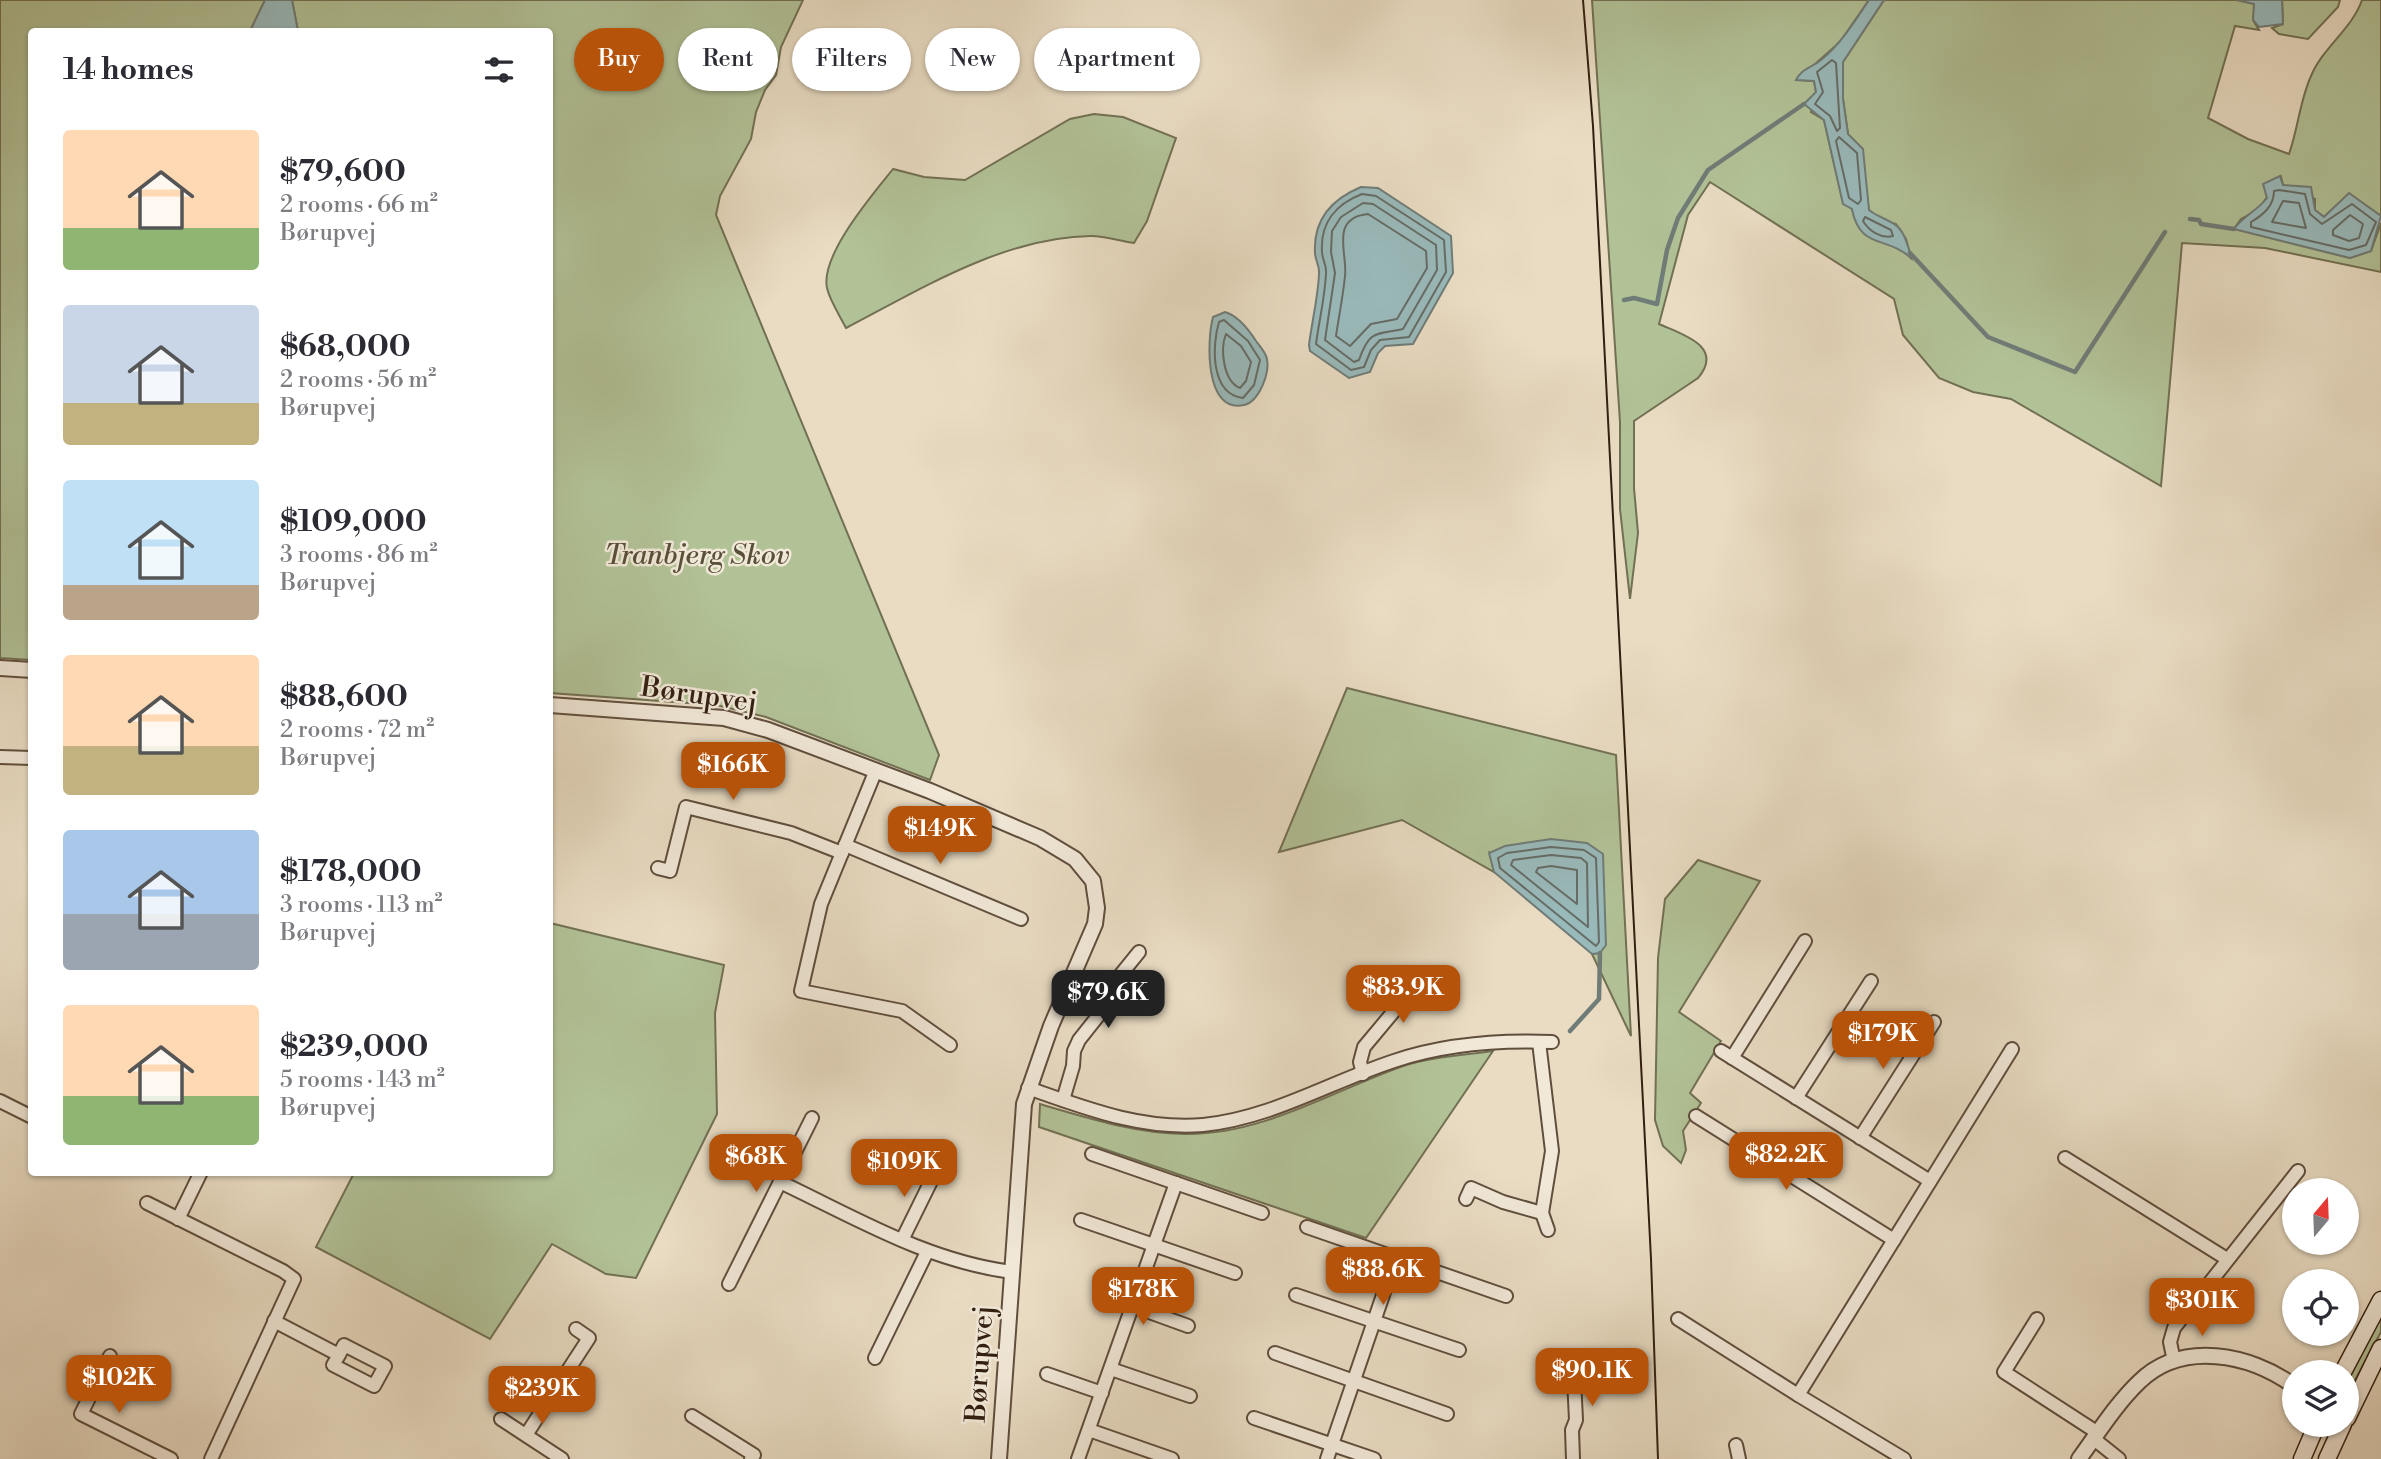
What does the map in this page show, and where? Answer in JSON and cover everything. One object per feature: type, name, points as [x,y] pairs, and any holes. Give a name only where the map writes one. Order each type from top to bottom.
[{"type":"main road","points":[[2349,1360],[2381,1300]]},
{"type":"main road","points":[[2359,1391],[2381,1348]]},
{"type":"main road","points":[[2302,1459],[2311,1437]]},
{"type":"main road","points":[[2327,1459],[2337,1437]]},
{"type":"street","points":[[0,668],[28,670]]},
{"type":"street","name":"Børupvej","points":[[553,705],[724,718],[768,730],[876,770],[1040,838],[1075,859],[1093,881],[1097,908],[1089,941],[1028,1088],[1022,1122],[999,1459]]},
{"type":"street","points":[[0,757],[28,758]]},
{"type":"street","points":[[876,770],[821,904],[801,990],[902,1011],[950,1045]]},
{"type":"street","points":[[658,868],[670,871],[685,807],[791,833],[843,849],[1021,919]]},
{"type":"street","points":[[1805,941],[1726,1054],[1930,1181]]},
{"type":"street","points":[[1063,1100],[1079,1040],[1102,1011],[1105,994],[1139,952]]},
{"type":"street","points":[[1363,1074],[1360,1062],[1364,1047],[1424,974]]},
{"type":"street","points":[[1796,1098],[1871,981]]},
{"type":"street","points":[[1860,1138],[1934,1022]]},
{"type":"street","points":[[1028,1088],[1120,1119],[1203,1125],[1268,1112],[1363,1074],[1434,1050],[1546,1042],[1552,1151],[1542,1213],[1548,1230]]},
{"type":"street","points":[[1798,1395],[2012,1049]]},
{"type":"street","points":[[0,1101],[28,1115]]},
{"type":"street","points":[[1696,1116],[1894,1240]]},
{"type":"street","points":[[729,1284],[812,1118]]},
{"type":"street","points":[[1092,1154],[1262,1213]]},
{"type":"street","points":[[2065,1158],[2227,1259]]},
{"type":"street","points":[[902,1240],[936,1171]]},
{"type":"street","points":[[2174,1361],[2170,1336],[2227,1259],[2298,1171]]},
{"type":"street","points":[[178,1219],[199,1176]]},
{"type":"street","name":"Børupvej","points":[[780,1182],[927,1252],[958,1263],[1012,1272]]},
{"type":"street","points":[[1078,1459],[1176,1183]]},
{"type":"street","points":[[1466,1199],[1471,1188],[1503,1202],[1542,1213]]},
{"type":"street","points":[[147,1203],[283,1270],[294,1279],[211,1459]]},
{"type":"street","points":[[1081,1220],[1236,1273]]},
{"type":"street","points":[[1307,1227],[1506,1296]]},
{"type":"street","points":[[875,1359],[927,1252]]},
{"type":"street","points":[[1327,1459],[1396,1257]]},
{"type":"street","points":[[1296,1295],[1459,1350]]},
{"type":"street","points":[[1133,1306],[1188,1325]]},
{"type":"street","points":[[1678,1319],[1905,1459]]},
{"type":"street","points":[[2037,1319],[2004,1372],[2096,1436],[2119,1459]]},
{"type":"street","points":[[274,1321],[339,1354]]},
{"type":"street","points":[[526,1435],[589,1338],[576,1329]]},
{"type":"street","points":[[1275,1353],[1447,1413]]},
{"type":"street","points":[[110,1356],[81,1414],[171,1459]]},
{"type":"street","points":[[2079,1459],[2140,1381],[2174,1361],[2221,1356],[2249,1363],[2282,1378]]},
{"type":"street","points":[[1573,1358],[1576,1420],[1572,1430],[1573,1459]]},
{"type":"street","points":[[1111,1369],[1190,1396]]},
{"type":"street","points":[[1047,1374],[1102,1393]]},
{"type":"street","points":[[692,1416],[754,1455],[751,1459]]},
{"type":"street","points":[[1254,1418],[1374,1459]]},
{"type":"street","points":[[501,1419],[562,1459]]},
{"type":"street","points":[[1089,1430],[1172,1459]]},
{"type":"street","points":[[1737,1445],[1739,1459]]},
{"type":"green space","points":[[0,0],[265,0],[251,28],[28,28],[28,660],[0,658]]},
{"type":"green space","name":"Tranbjerg Skov","points":[[292,0],[803,0],[781,47],[778,64],[778,28],[678,28],[678,91],[765,91],[756,112],[751,139],[720,196],[716,215],[939,755],[930,780],[766,717],[716,705],[553,693],[553,28],[297,28]]},
{"type":"green space","points":[[1592,0],[1869,0],[1840,42],[1797,80],[1814,81],[1816,92],[1811,112],[1824,120],[1843,203],[1852,209],[1856,221],[1868,235],[1903,251],[1911,258],[1906,239],[1896,224],[1880,219],[1869,210],[1865,180],[1848,134],[1843,99],[1843,62],[1884,0],[2237,0],[2255,4],[2253,20],[2259,30],[2235,26],[2208,118],[2248,139],[2289,154],[2304,95],[2316,66],[2352,20],[2362,0],[2381,0],[2381,216],[2349,194],[2324,217],[2315,210],[2315,199],[2283,185],[2281,177],[2258,210],[2241,219],[2234,229],[2350,258],[2371,251],[2381,223],[2381,272],[2265,248],[2182,243],[2161,486],[2011,399],[1973,392],[1939,378],[1903,335],[1894,299],[1710,182],[1688,215],[1659,324],[1697,343],[1706,357],[1705,367],[1698,378],[1634,421],[1634,488],[1638,533],[1630,599],[1620,509],[1620,422]]},
{"type":"green space","points":[[2282,0],[2340,0],[2338,7],[2308,39],[2279,34],[2272,28],[2283,24]]},
{"type":"green space","points":[[1094,114],[1123,117],[1176,138],[1147,221],[1134,243],[1091,236],[1027,245],[964,268],[846,328],[828,293],[827,274],[850,225],[893,169],[924,177],[965,180],[1070,119]]},
{"type":"green space","points":[[1347,688],[1616,755],[1631,1036],[1592,954],[1600,953],[1490,853],[1494,872],[1402,820],[1279,852]]},
{"type":"green space","points":[[1698,860],[1760,881],[1679,1012],[1721,1041],[1690,1093],[1701,1103],[1683,1131],[1686,1150],[1681,1163],[1663,1146],[1655,1120],[1658,958],[1665,899]]},
{"type":"green space","points":[[553,924],[724,965],[715,1013],[717,1114],[636,1278],[606,1274],[552,1244],[490,1339],[316,1247],[352,1176],[553,1176]]},
{"type":"green space","points":[[1493,1051],[1366,1238],[1039,1127],[1040,1104],[1111,1124],[1148,1131],[1185,1134],[1214,1132],[1270,1120],[1403,1066],[1436,1058]]},
{"type":"green space","points":[[2381,1309],[2381,1332],[2359,1373],[2359,1360],[2354,1360]]},
{"type":"water","points":[[265,0],[292,0],[297,28],[251,28]]},
{"type":"water","points":[[1869,0],[1884,0],[1843,62],[1843,99],[1848,134],[1863,149],[1869,210],[1901,230],[1912,259],[1894,247],[1868,237],[1861,231],[1852,209],[1843,204],[1824,120],[1804,104],[1816,92],[1814,81],[1796,80],[1801,73],[1835,47]]},
{"type":"water","points":[[2237,0],[2282,0],[2283,24],[2259,27],[2253,20],[2254,4]]},
{"type":"water","points":[[2280,176],[2283,185],[2311,187],[2315,210],[2324,217],[2349,193],[2381,216],[2371,251],[2350,258],[2234,229],[2267,198],[2263,184]]},
{"type":"water","points":[[1361,187],[1378,188],[1451,236],[1453,273],[1413,344],[1385,346],[1378,353],[1370,372],[1349,378],[1310,351],[1319,274],[1315,241],[1326,212],[1341,198]]},
{"type":"water","points":[[1225,312],[1247,328],[1267,359],[1267,372],[1259,393],[1244,405],[1231,405],[1221,398],[1211,373],[1210,341],[1213,317]]},
{"type":"water","points":[[1551,839],[1587,843],[1603,854],[1606,945],[1600,953],[1592,954],[1494,872],[1489,853],[1505,846]]},
{"type":"waterway","points":[[1624,300],[1634,298],[1657,304],[1667,250],[1678,218],[1708,170],[1804,104]]},
{"type":"waterway","points":[[2190,219],[2199,220],[2201,224],[2234,229]]},
{"type":"waterway","points":[[1910,253],[1988,337],[2075,372],[2165,232]]},
{"type":"waterway","points":[[1570,1031],[1599,999],[1600,953]]},
{"type":"tram line","points":[[1583,0],[1593,126],[1651,1259],[1658,1459]]}]
